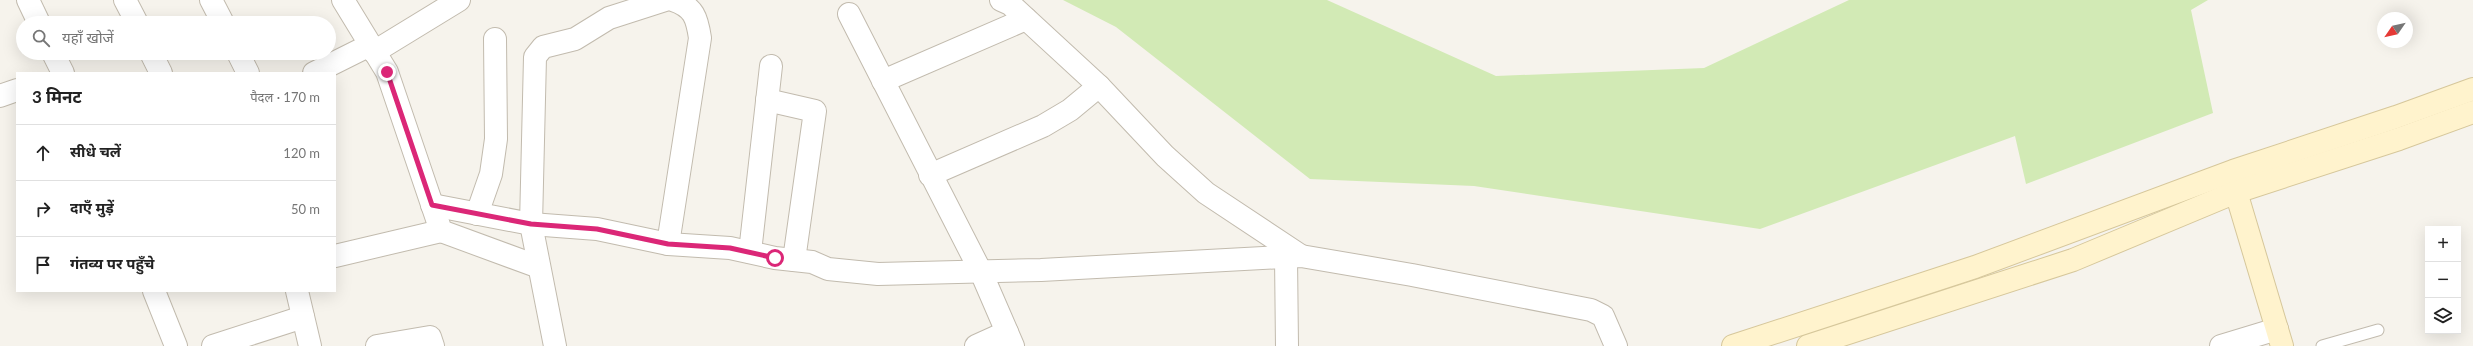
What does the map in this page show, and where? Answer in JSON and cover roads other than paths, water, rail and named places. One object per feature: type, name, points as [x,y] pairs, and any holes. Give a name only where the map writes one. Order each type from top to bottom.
[{"type":"street","points":[[28,0],[36,16]]},
{"type":"street","points":[[125,0],[133,16]]},
{"type":"street","points":[[211,0],[219,16]]},
{"type":"street","points":[[343,0],[387,72],[441,231]]},
{"type":"street","points":[[316,72],[372,48],[459,0]]},
{"type":"street","points":[[555,346],[531,224],[535,57],[543,47],[575,39],[609,18],[666,0]]},
{"type":"street","points":[[668,244],[700,38],[697,20],[686,4],[673,0]]},
{"type":"street","points":[[1001,0],[1010,4],[1098,86],[1165,156],[1206,193],[1293,257]]},
{"type":"street","points":[[849,14],[930,175],[981,272],[1010,339],[976,346]]},
{"type":"street","points":[[882,80],[1026,19]]},
{"type":"street","points":[[477,214],[491,174],[496,139],[495,39]]},
{"type":"street","points":[[57,60],[63,72]]},
{"type":"street","points":[[154,60],[160,72]]},
{"type":"street","points":[[242,60],[248,72]]},
{"type":"street","points":[[750,252],[771,66]]},
{"type":"street","points":[[930,175],[1043,126],[1070,110],[1098,86]]},
{"type":"street","points":[[1733,346],[1975,267],[2233,171],[2396,117],[2473,88]]},
{"type":"street","points":[[0,96],[16,90]]},
{"type":"street","points":[[767,100],[815,111],[794,260]]},
{"type":"street","points":[[1808,346],[1848,340],[2073,260],[2236,192],[2399,139],[2473,112]]},
{"type":"street","points":[[2221,346],[2280,338],[2236,192],[2233,171]]},
{"type":"street","points":[[432,205],[531,224],[597,229],[668,244],[730,248],[812,262],[828,269],[878,274],[981,272],[1293,257],[1412,275],[1591,310],[1603,316],[1616,346]]},
{"type":"street","points":[[336,256],[441,231],[539,267]]},
{"type":"street","points":[[1287,346],[1293,257]]},
{"type":"street","points":[[154,292],[176,346]]},
{"type":"street","points":[[297,292],[310,346]]},
{"type":"street","points":[[213,346],[303,317]]},
{"type":"street","points":[[377,346],[430,337],[432,346]]},
{"type":"lane","points":[[2322,346],[2378,330]]}]
